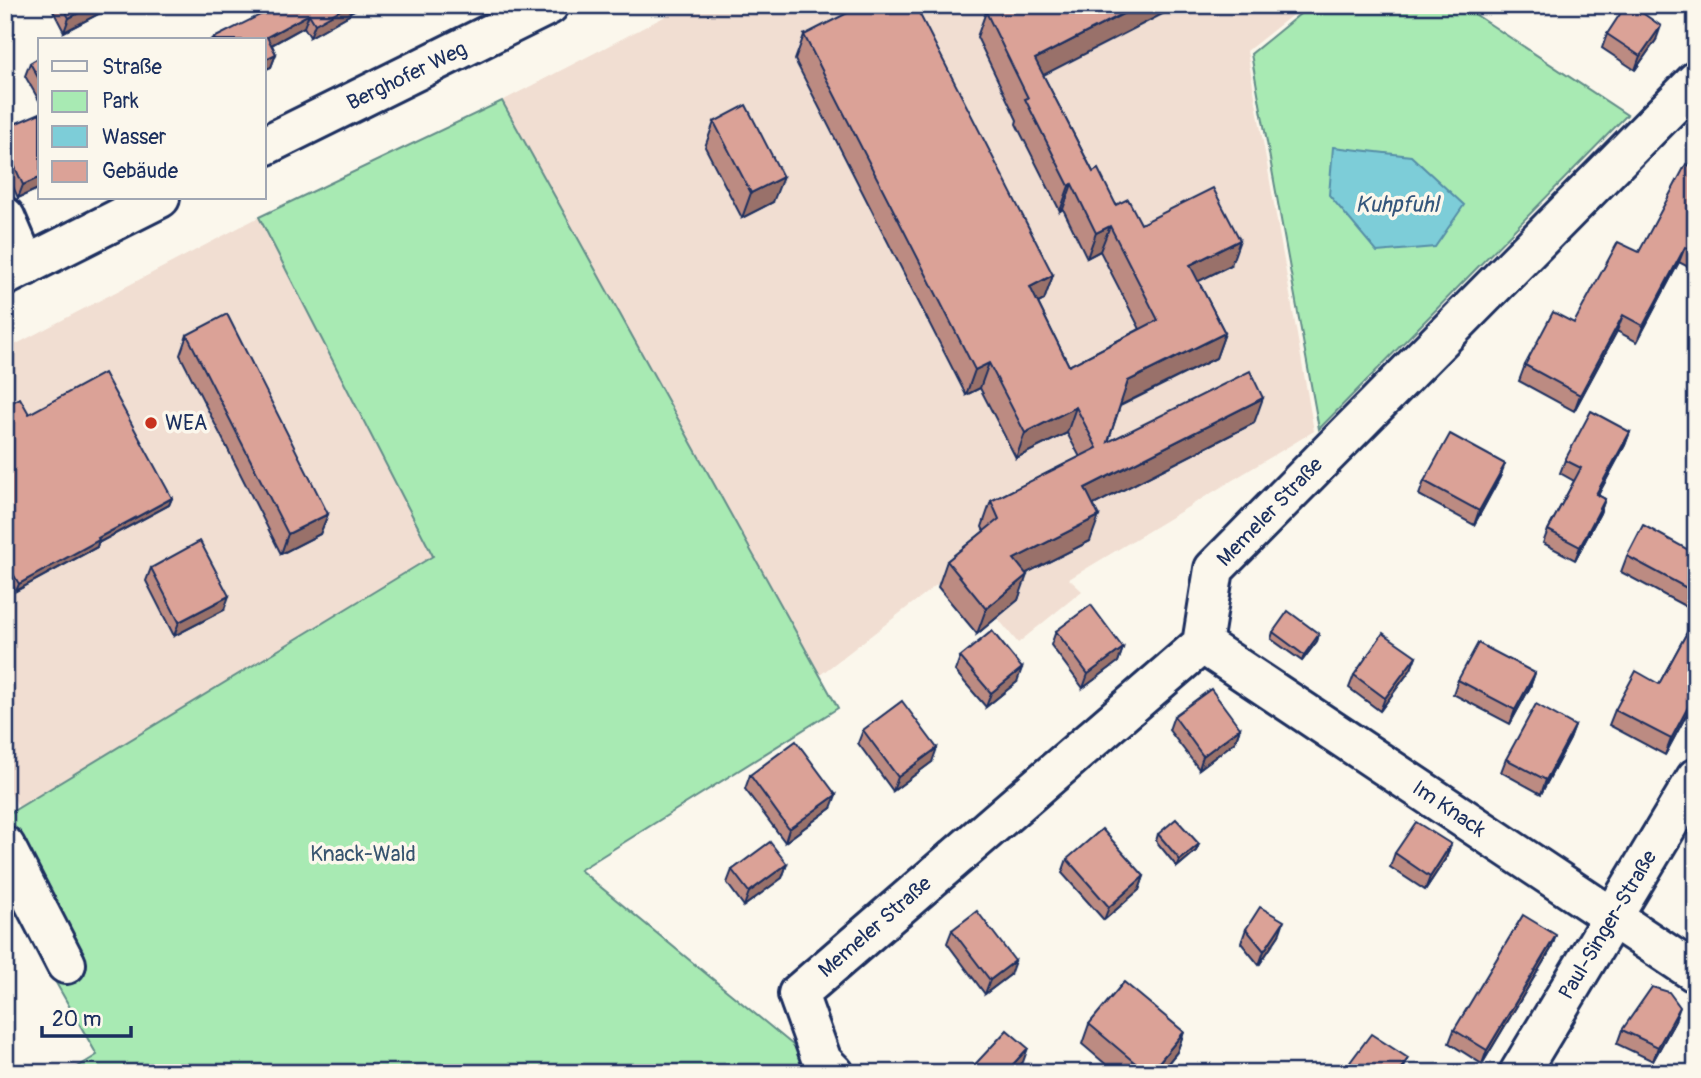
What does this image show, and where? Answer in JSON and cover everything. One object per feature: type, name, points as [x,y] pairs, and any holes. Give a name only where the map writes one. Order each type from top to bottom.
[{"type":"street","name":"Berghofer Weg","points":[[266,145],[549,5]]},
{"type":"street","name":"Memeler Straße","points":[[834,1073],[822,1061],[797,994],[1202,644],[1214,569],[1696,81]]},
{"type":"street","points":[[5,217],[16,271],[156,200]]},
{"type":"street","name":"Im Knack","points":[[1202,644],[1696,974]]},
{"type":"street","name":"Paul-Singer-Straße","points":[[1518,1073],[1696,778]]},
{"type":"street","points":[[5,846],[66,964]]},
{"type":"shaded area","points":[[687,5],[1305,5],[1247,51],[1314,431],[1069,579],[1082,591],[1018,643],[957,569],[820,675],[502,101]]},
{"type":"shaded area","points":[[259,217],[433,556],[19,808],[5,781],[5,350]]},
{"type":"green space","points":[[1311,5],[1461,5],[1627,115],[1319,429],[1251,54]]},
{"type":"green space","name":"Knack-Wald","points":[[502,101],[838,708],[580,870],[827,1073],[68,1073],[97,1055],[5,893],[5,816],[433,556],[259,217]]},
{"type":"water","name":"Kuhpfuhl","points":[[1333,147],[1411,156],[1464,205],[1435,247],[1377,252],[1329,195]]},
{"type":"building","points":[[62,5],[94,5],[69,18]]},
{"type":"building","points":[[280,5],[349,5],[315,24],[309,14],[267,37],[276,54],[266,59],[266,38],[214,38]]},
{"type":"building","points":[[863,5],[915,5],[1053,275],[1030,287],[1069,366],[1158,320],[1110,226],[1096,233],[1072,184],[1069,186],[1025,99],[1028,98],[986,12],[999,5],[1140,5],[1035,59],[1093,172],[1098,169],[1116,205],[1128,199],[1141,224],[1213,188],[1240,240],[1190,265],[1225,333],[1128,381],[1108,442],[1250,371],[1263,398],[1085,488],[1099,516],[1014,559],[1027,575],[986,609],[947,561],[999,519],[991,501],[1097,448],[1076,407],[1025,433],[989,363],[975,370],[804,35]]},
{"type":"building","points":[[1626,5],[1631,5],[1661,26],[1640,56],[1607,34]]},
{"type":"building","points":[[38,58],[38,77],[30,63]]},
{"type":"building","points":[[746,105],[783,177],[751,193],[714,122]]},
{"type":"building","points":[[38,114],[38,178],[23,185],[5,145],[5,128]]},
{"type":"building","points":[[1686,164],[1696,169],[1696,252],[1685,247],[1643,326],[1623,315],[1580,395],[1525,365],[1553,312],[1574,323],[1618,242],[1639,252]]},
{"type":"building","points":[[227,314],[328,514],[288,534],[187,335]]},
{"type":"building","points":[[104,373],[172,498],[19,584],[5,560],[5,406],[20,398],[29,414]]},
{"type":"building","points":[[1591,411],[1630,432],[1596,494],[1605,499],[1580,547],[1548,530],[1581,468],[1565,460]]},
{"type":"building","points":[[1450,434],[1505,464],[1479,511],[1424,481]]},
{"type":"building","points":[[1643,525],[1696,554],[1696,593],[1627,556]]},
{"type":"building","points":[[200,541],[229,596],[179,622],[151,568]]},
{"type":"building","points":[[1091,605],[1123,648],[1088,674],[1056,631]]},
{"type":"building","points":[[1288,611],[1319,634],[1304,655],[1273,632]]},
{"type":"building","points":[[1696,616],[1696,692],[1671,739],[1615,710],[1636,671],[1659,684]]},
{"type":"building","points":[[992,631],[1022,668],[991,693],[960,657]]},
{"type":"building","points":[[1383,633],[1416,656],[1385,698],[1354,675]]},
{"type":"building","points":[[1478,643],[1535,673],[1515,710],[1458,680]]},
{"type":"building","points":[[1211,689],[1240,728],[1203,756],[1174,716]]},
{"type":"building","points":[[902,701],[937,748],[898,777],[863,730]]},
{"type":"building","points":[[1536,704],[1575,726],[1546,780],[1506,759]]},
{"type":"building","points":[[796,741],[836,795],[789,829],[750,775]]},
{"type":"building","points":[[1176,819],[1199,844],[1180,860],[1158,834]]},
{"type":"building","points":[[1416,822],[1451,844],[1430,877],[1395,853]]},
{"type":"building","points":[[1102,829],[1144,876],[1109,907],[1067,859]]},
{"type":"building","points":[[770,842],[787,864],[749,892],[732,870]]},
{"type":"building","points":[[1260,907],[1284,921],[1264,951],[1246,929]]},
{"type":"building","points":[[977,911],[1015,961],[990,980],[952,930]]},
{"type":"building","points":[[1523,915],[1556,935],[1487,1050],[1454,1030]]},
{"type":"building","points":[[1124,982],[1184,1032],[1150,1073],[1089,1024]]},
{"type":"building","points":[[1652,987],[1669,992],[1680,1007],[1658,1047],[1622,1030]]},
{"type":"building","points":[[1007,1030],[1028,1048],[1005,1073],[967,1073]]},
{"type":"building","points":[[1371,1034],[1408,1058],[1398,1073],[1350,1073],[1345,1069]]},
{"type":"place","name":"WEA","points":[[151,423]]}]
